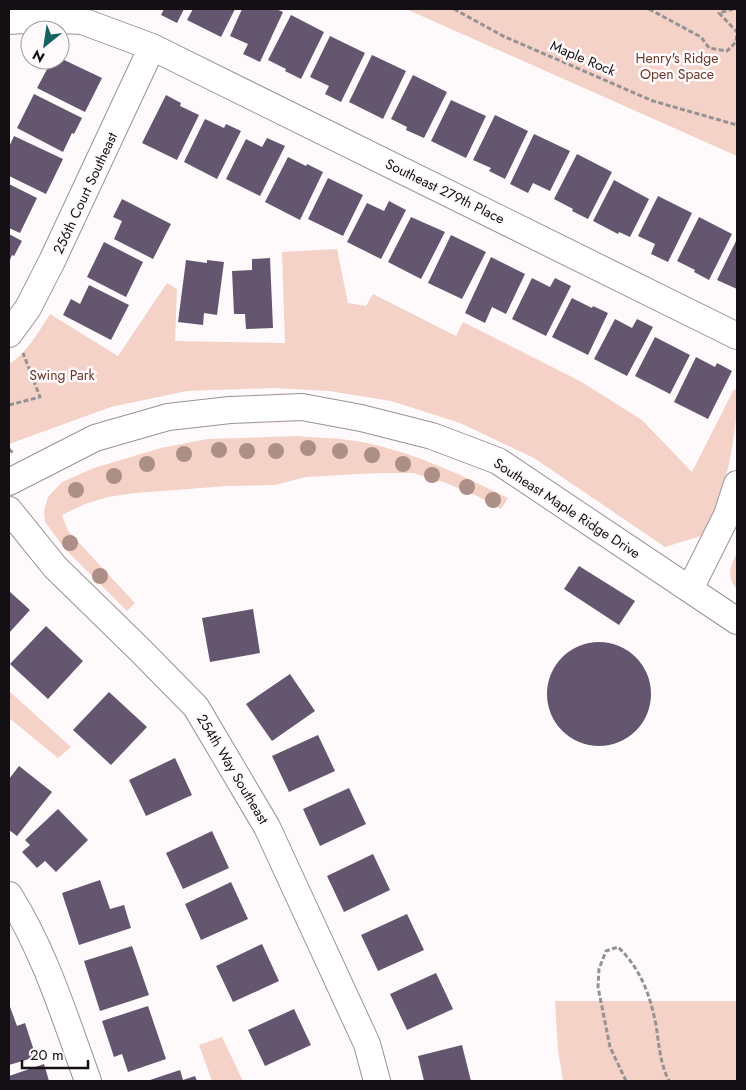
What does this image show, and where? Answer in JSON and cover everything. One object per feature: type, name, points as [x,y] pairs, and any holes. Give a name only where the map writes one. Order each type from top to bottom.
[{"type":"street","name":"Southeast 279th Place","points":[[9,21],[40,19],[82,20],[152,47],[737,336]]},
{"type":"street","name":"256th Court Southeast","points":[[11,332],[28,308],[52,261],[152,47]]},
{"type":"street","name":"Southeast Maple Ridge Drive","points":[[9,482],[95,438],[168,417],[230,410],[302,407],[361,418],[432,436],[498,461],[737,622]]},
{"type":"street","points":[[690,589],[727,515],[737,484]]},
{"type":"street","name":"254th Way Southeast","points":[[9,510],[54,567],[196,707],[267,827],[367,1044],[377,1081]]},
{"type":"street","points":[[9,895],[20,912],[49,973],[88,1081]]},
{"type":"path","name":"Maple Rock","points":[[454,9],[503,36],[653,101],[737,125]]},
{"type":"path","points":[[649,9],[701,37],[709,48],[727,51],[736,42],[737,32],[719,13],[734,9]]},
{"type":"path","points":[[9,405],[40,397],[11,332]]},
{"type":"path","points":[[626,1081],[610,1047],[598,987],[598,969],[606,951],[618,947],[631,960],[649,995],[660,1057],[669,1081]]},
{"type":"green space","name":"Henry's Ridge Open Space","points":[[406,9],[737,9],[737,156]]},
{"type":"green space","name":"Swing Park","points":[[337,249],[348,303],[366,306],[373,294],[456,336],[463,322],[580,381],[642,420],[692,472],[734,389],[737,391],[735,429],[728,466],[717,502],[701,536],[665,547],[534,458],[460,423],[391,401],[329,391],[274,388],[187,391],[111,407],[9,444],[9,364],[21,355],[50,314],[118,356],[167,283],[177,289],[175,341],[285,343],[282,252]]},
{"type":"green space","points":[[298,436],[338,439],[381,446],[455,473],[508,498],[501,509],[446,483],[413,473],[378,473],[306,477],[275,485],[228,486],[135,493],[108,497],[85,504],[62,515],[68,531],[135,603],[127,611],[65,549],[45,522],[44,510],[48,497],[62,482],[94,468],[161,448],[207,439]]},
{"type":"green space","points":[[737,553],[737,590],[731,580],[730,572]]},
{"type":"green space","points":[[9,691],[71,747],[58,758],[9,718]]},
{"type":"green space","points":[[555,1001],[737,1001],[737,1081],[563,1081],[558,1050]]},
{"type":"green space","points":[[222,1037],[243,1081],[212,1081],[199,1045]]},
{"type":"building","points":[[164,9],[184,9],[177,23],[161,15]]},
{"type":"building","points":[[193,9],[235,9],[221,37],[187,20]]},
{"type":"building","points":[[242,9],[276,9],[283,12],[260,62],[243,54],[248,44],[230,36]]},
{"type":"building","points":[[291,15],[324,32],[301,79],[268,60]]},
{"type":"building","points":[[330,36],[365,53],[341,102],[325,94],[329,86],[310,77]]},
{"type":"building","points":[[372,55],[406,71],[383,119],[349,102]]},
{"type":"building","points":[[70,63],[102,78],[85,112],[37,88],[47,70],[70,70]]},
{"type":"building","points":[[413,75],[447,92],[424,138],[406,130],[407,127],[391,119]]},
{"type":"building","points":[[34,94],[82,118],[63,152],[17,128]]},
{"type":"building","points":[[166,95],[181,103],[180,106],[199,115],[177,160],[142,143]]},
{"type":"building","points":[[451,100],[486,116],[466,158],[431,141]]},
{"type":"building","points":[[495,115],[528,131],[505,179],[489,171],[491,168],[473,160]]},
{"type":"building","points":[[205,119],[224,128],[226,124],[241,131],[217,179],[184,162]]},
{"type":"building","points":[[534,134],[570,151],[550,191],[533,183],[528,193],[510,184]]},
{"type":"building","points":[[14,136],[63,159],[46,194],[9,176],[9,147]]},
{"type":"building","points":[[267,138],[285,146],[260,196],[226,179],[246,139],[262,147]]},
{"type":"building","points":[[577,154],[612,172],[588,219],[554,199]]},
{"type":"building","points":[[288,157],[323,172],[300,220],[265,202]]},
{"type":"building","points":[[328,178],[363,195],[343,236],[308,219]]},
{"type":"building","points":[[614,180],[649,199],[630,237],[619,232],[618,234],[593,221]]},
{"type":"building","points":[[9,184],[37,198],[20,233],[9,228]]},
{"type":"building","points":[[658,196],[692,213],[668,262],[651,254],[655,244],[638,236]]},
{"type":"building","points":[[122,199],[171,224],[153,259],[114,239],[122,221],[113,217]]},
{"type":"building","points":[[389,201],[406,210],[381,259],[347,242],[367,203],[384,211]]},
{"type":"building","points":[[411,217],[445,232],[421,279],[388,262]]},
{"type":"building","points":[[699,217],[732,234],[709,280],[677,261]]},
{"type":"building","points":[[9,234],[22,241],[9,262]]},
{"type":"building","points":[[451,235],[486,252],[462,299],[428,283]]},
{"type":"building","points":[[737,239],[737,289],[717,280]]},
{"type":"building","points":[[104,242],[143,262],[126,297],[87,277]]},
{"type":"building","points":[[491,257],[525,274],[506,314],[492,307],[485,323],[465,313]]},
{"type":"building","points":[[270,258],[273,328],[246,329],[245,314],[234,314],[232,271],[252,270],[252,259]]},
{"type":"building","points":[[186,260],[207,263],[207,260],[224,262],[217,315],[204,313],[203,325],[178,322]]},
{"type":"building","points":[[532,278],[550,287],[555,278],[571,286],[546,336],[512,319]]},
{"type":"building","points":[[89,285],[129,305],[111,340],[63,315],[71,299],[80,304]]},
{"type":"building","points":[[572,298],[592,308],[593,306],[608,313],[588,355],[552,337]]},
{"type":"building","points":[[615,319],[632,328],[637,319],[653,327],[627,376],[594,359]]},
{"type":"building","points":[[655,337],[690,355],[670,394],[635,376]]},
{"type":"building","points":[[696,357],[715,367],[717,363],[732,371],[708,419],[674,402]]},
{"type":"building","points":[[579,566],[635,601],[619,625],[564,589]]},
{"type":"building","points":[[9,591],[30,610],[9,633]]},
{"type":"building","points":[[253,609],[260,653],[210,662],[202,618]]},
{"type":"building","points":[[46,626],[83,661],[48,699],[10,664]]},
{"type":"building","points":[[599,642],[619,646],[628,650],[636,657],[643,665],[647,674],[651,694],[647,714],[643,723],[636,731],[628,738],[619,742],[599,746],[579,742],[570,738],[562,731],[555,723],[551,714],[547,694],[551,674],[555,665],[562,657],[570,650],[579,646]]},
{"type":"building","points":[[290,674],[315,711],[272,741],[246,704]]},
{"type":"building","points":[[109,692],[147,727],[111,765],[73,730]]},
{"type":"building","points":[[318,735],[335,771],[289,792],[272,756]]},
{"type":"building","points":[[175,758],[192,795],[146,816],[129,780]]},
{"type":"building","points":[[19,766],[52,792],[17,836],[9,830],[9,779]]},
{"type":"building","points":[[349,788],[366,824],[320,846],[303,809]]},
{"type":"building","points":[[58,809],[88,840],[56,872],[45,861],[37,868],[22,852],[30,845],[25,840]]},
{"type":"building","points":[[212,831],[229,868],[183,889],[166,853]]},
{"type":"building","points":[[373,854],[390,890],[344,912],[327,876]]},
{"type":"building","points":[[100,880],[110,909],[124,905],[131,928],[79,945],[62,893]]},
{"type":"building","points":[[231,882],[248,919],[201,940],[185,904]]},
{"type":"building","points":[[407,914],[424,950],[378,971],[361,935]]},
{"type":"building","points":[[262,944],[279,981],[233,1002],[216,966]]},
{"type":"building","points":[[132,946],[149,995],[100,1011],[84,961]]},
{"type":"building","points":[[436,973],[453,1009],[407,1030],[390,994]]},
{"type":"building","points":[[9,1004],[17,1026],[25,1023],[36,1057],[9,1065]]},
{"type":"building","points":[[148,1006],[166,1059],[128,1072],[122,1054],[114,1057],[102,1021]]},
{"type":"building","points":[[294,1009],[311,1045],[265,1066],[248,1030]]},
{"type":"building","points":[[462,1045],[471,1081],[424,1081],[418,1056]]},
{"type":"building","points":[[44,1064],[49,1081],[9,1081],[9,1076]]},
{"type":"building","points":[[180,1070],[183,1080],[195,1076],[197,1081],[147,1081]]}]
